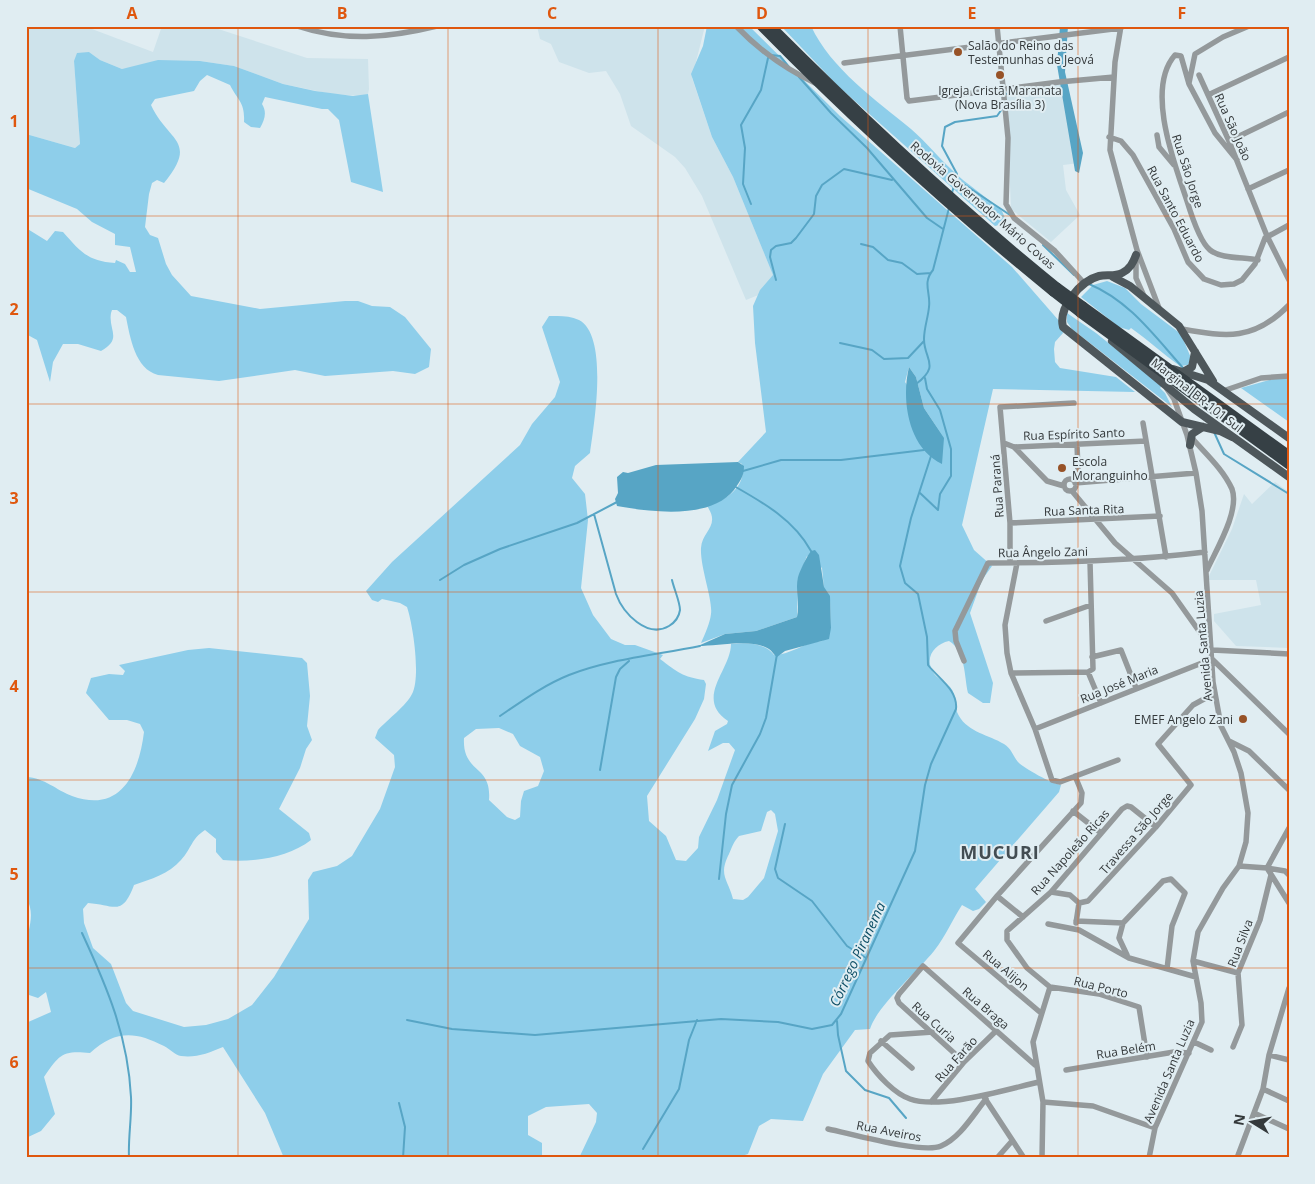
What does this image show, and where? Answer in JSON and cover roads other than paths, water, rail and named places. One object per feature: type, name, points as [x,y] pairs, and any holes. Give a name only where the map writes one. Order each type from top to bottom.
[{"type":"highway","name":"Rodovia Governador Mário Covas","points":[[761,26],[818,85],[1007,255],[1055,289]]},
{"type":"highway","name":"Rodovia Governador Mário Covas","points":[[771,26],[870,121],[1055,289],[1081,310],[1128,339],[1289,455]]},
{"type":"highway","name":"Rodovia Governador Mário Covas","points":[[1081,310],[1096,326],[1289,465]]},
{"type":"main road","points":[[1136,253],[1128,269],[1111,276],[1098,276],[1085,284],[1064,308],[1062,314],[1063,327],[1182,422],[1205,427],[1232,437]]},
{"type":"main road","points":[[1111,276],[1126,283],[1182,329],[1202,366],[1220,389]]},
{"type":"main road","name":"Marginal BR-101 Sul","points":[[1096,326],[1159,380],[1232,437],[1289,477]]},
{"type":"main road","points":[[1128,339],[1173,369],[1203,378],[1289,438]]},
{"type":"main road","points":[[1183,372],[1192,367],[1195,350]]},
{"type":"main road","points":[[1190,446],[1191,437],[1197,430],[1205,427]]},
{"type":"street","points":[[297,26],[330,35],[367,38],[395,36],[437,26]]},
{"type":"street","name":"Rodovia Governador Mário Covas","points":[[736,26],[771,58],[792,72],[818,85]]},
{"type":"street","points":[[777,26],[788,43]]},
{"type":"street","points":[[900,26],[907,98],[913,102],[1059,82],[1114,77]]},
{"type":"street","points":[[997,26],[1008,138],[1006,204],[1009,213],[1055,251],[1085,284]]},
{"type":"street","points":[[1189,84],[1196,54],[1223,37],[1249,26]]},
{"type":"street","points":[[844,63],[1121,27],[1114,77],[1109,138],[1111,156],[1136,253],[1154,300],[1163,313]]},
{"type":"street","name":"Rua São Jorge","points":[[1237,160],[1214,133],[1189,84],[1181,56],[1177,54],[1166,73],[1163,91],[1166,135],[1194,221],[1208,248],[1218,254],[1258,260]]},
{"type":"street","points":[[1208,95],[1289,57]]},
{"type":"street","name":"Rua São João","points":[[1198,75],[1229,141],[1267,236],[1289,280]]},
{"type":"street","points":[[1229,141],[1289,112]]},
{"type":"street","points":[[1157,134],[1159,147],[1175,166]]},
{"type":"street","name":"Rua Santo Eduardo","points":[[1109,138],[1121,141],[1133,155],[1174,228],[1188,262],[1204,279],[1216,285],[1234,284],[1245,276],[1258,260],[1267,236]]},
{"type":"street","points":[[1248,188],[1289,170]]},
{"type":"street","points":[[1267,236],[1289,225]]},
{"type":"street","points":[[1136,253],[1136,278],[1146,299]]},
{"type":"street","points":[[1182,329],[1216,336],[1246,334],[1258,329],[1289,304]]},
{"type":"street","points":[[1220,389],[1260,378],[1289,376]]},
{"type":"street","name":"Avenida Santa Luzia","points":[[1149,1158],[1155,1128],[1194,1042],[1202,1017],[1193,962],[1200,926],[1239,866],[1246,842],[1248,813],[1243,782],[1222,726],[1215,693],[1207,572],[1196,473],[1190,446],[1174,399],[1159,380]]},
{"type":"street","name":"Rua Paraná","points":[[1010,563],[1010,523],[1000,407],[1074,403]]},
{"type":"street","points":[[1143,423],[1166,557]]},
{"type":"street","points":[[1191,437],[1224,477],[1234,498],[1231,517],[1207,572]]},
{"type":"street","name":"Rua Espírito Santo","points":[[1004,443],[1014,447],[1146,441]]},
{"type":"street","points":[[1072,491],[1075,489],[1074,481],[1078,470],[1077,444]]},
{"type":"street","points":[[1014,447],[1047,482],[1064,486],[1068,491],[1072,491],[1115,542],[1172,593],[1212,650],[1289,654]]},
{"type":"street","points":[[1064,486],[1066,480],[1152,477],[1196,473]]},
{"type":"street","name":"Rua Santa Rita","points":[[1010,523],[1097,521],[1160,516]]},
{"type":"street","name":"Rua Ângelo Zani","points":[[964,661],[956,641],[955,632],[988,563],[1090,562],[1132,557],[1166,557],[1205,552]]},
{"type":"street","points":[[1011,674],[1088,672],[1093,669],[1090,562]]},
{"type":"street","points":[[1017,563],[1005,625],[1011,674],[1035,729],[1052,780],[1057,783],[1118,760]]},
{"type":"street","points":[[1046,621],[1090,604]]},
{"type":"street","points":[[1092,657],[1121,650],[1136,688]]},
{"type":"street","points":[[1212,659],[1289,734]]},
{"type":"street","name":"Rua José Maria","points":[[1035,729],[1212,659]]},
{"type":"street","points":[[1088,672],[1101,703]]},
{"type":"street","name":"Travessa São Jorge","points":[[1079,903],[1091,899],[1156,827],[1190,785],[1158,744],[1193,705],[1215,693]]},
{"type":"street","points":[[1228,740],[1250,751],[1289,790]]},
{"type":"street","points":[[1022,917],[997,896],[1083,799],[1075,776]]},
{"type":"street","name":"Rua Napoleão Ricas","points":[[1050,987],[1027,968],[1016,954],[1006,940],[1007,931],[1051,892],[1126,806],[1131,807],[1156,827]]},
{"type":"street","points":[[1073,811],[1101,833]]},
{"type":"street","points":[[1266,868],[1289,828]]},
{"type":"street","points":[[1239,866],[1285,871],[1289,874]]},
{"type":"street","points":[[1266,868],[1289,903]]},
{"type":"street","name":"Rua Silva","points":[[1233,1047],[1242,1025],[1238,973],[1260,920],[1271,875]]},
{"type":"street","points":[[1129,958],[1119,938],[1123,923],[1163,880],[1171,880],[1183,890],[1185,898],[1172,926],[1168,969]]},
{"type":"street","points":[[1051,892],[1070,895],[1079,903],[1076,921],[1079,930]]},
{"type":"street","name":"Rua Alijon","points":[[997,896],[958,943],[1041,1013]]},
{"type":"street","points":[[1076,921],[1123,923]]},
{"type":"street","points":[[1048,924],[1079,930],[1129,958],[1196,977]]},
{"type":"street","points":[[1193,962],[1238,973]]},
{"type":"street","name":"Rua Curia","points":[[923,966],[898,994],[899,1003],[964,1062]]},
{"type":"street","name":"Rua Braga","points":[[923,966],[1036,1065]]},
{"type":"street","points":[[1042,1158],[1043,1102],[1033,1037],[1050,987]]},
{"type":"street","name":"Rua Porto","points":[[1050,987],[1099,994],[1139,1007],[1147,1057]]},
{"type":"street","points":[[1237,1158],[1263,1089],[1269,1055],[1289,988]]},
{"type":"street","name":"Rua Farão","points":[[931,1102],[964,1062],[996,1031]]},
{"type":"street","points":[[933,1032],[890,1035],[881,1041],[868,1059],[888,1084],[904,1096],[919,1102],[984,1097],[1039,1082]]},
{"type":"street","points":[[881,1041],[912,1068]]},
{"type":"street","points":[[1194,1042],[1212,1050]]},
{"type":"street","name":"Rua Belém","points":[[1066,1070],[1174,1052],[1189,1053]]},
{"type":"street","points":[[1269,1055],[1289,1060]]},
{"type":"street","points":[[1263,1089],[1289,1101]]},
{"type":"street","points":[[984,1097],[1024,1158]]},
{"type":"street","name":"Rua Aveiros","points":[[828,1129],[917,1148],[936,1148],[957,1134],[984,1097]]},
{"type":"street","points":[[1043,1102],[1093,1106],[1155,1128]]},
{"type":"street","points":[[1254,1113],[1289,1129]]},
{"type":"street","points":[[997,1158],[1012,1141]]},
{"type":"waterway","points":[[771,55],[780,56],[789,67]]},
{"type":"waterway","points":[[751,204],[743,184],[745,148],[741,125],[761,90],[768,58]]},
{"type":"waterway","points":[[799,77],[831,113],[867,148],[927,218],[943,229]]},
{"type":"waterway","name":"Córrego Piranema","points":[[1006,94],[1062,87]]},
{"type":"waterway","name":"Córrego Piranema","points":[[952,193],[957,174],[942,146],[945,127],[955,122],[997,116],[1002,109]]},
{"type":"waterway","points":[[776,280],[770,257],[771,250],[776,246],[791,243],[796,238],[814,214],[816,196],[822,185],[844,169],[892,180]]},
{"type":"waterway","points":[[956,179],[1010,215]]},
{"type":"waterway","name":"Córrego Piranema","points":[[916,384],[924,377],[930,367],[924,339],[929,307],[927,284],[933,270],[949,208]]},
{"type":"waterway","points":[[861,244],[873,247],[888,260],[902,263],[917,274],[931,273]]},
{"type":"waterway","points":[[1043,245],[1074,275]]},
{"type":"waterway","points":[[1089,284],[1104,291],[1129,310],[1184,369]]},
{"type":"waterway","points":[[840,343],[872,350],[884,359],[908,358],[924,341]]},
{"type":"waterway","name":"Córrego Piranema","points":[[920,493],[938,510],[940,494],[951,476],[951,449],[940,410],[927,389],[925,378]]},
{"type":"waterway","points":[[1214,432],[1224,454],[1289,494]]},
{"type":"waterway","points":[[743,471],[781,460],[841,460],[924,450]]},
{"type":"waterway","name":"Córrego Piranema","points":[[407,1020],[452,1029],[535,1035],[721,1019],[778,1022],[812,1029],[832,1025],[841,1014],[915,851],[925,785],[931,764],[956,709],[956,702],[951,690],[928,665],[927,637],[918,594],[905,583],[900,566],[911,518],[931,456]]},
{"type":"waterway","points":[[734,486],[787,521],[811,551]]},
{"type":"waterway","points":[[440,580],[464,565],[500,549],[577,523],[617,502]]},
{"type":"waterway","points":[[594,514],[619,601],[630,616],[644,627],[661,629],[669,626],[679,615],[679,603],[672,580]]},
{"type":"waterway","points":[[500,716],[533,694],[569,675],[617,661],[700,646]]},
{"type":"waterway","points":[[719,879],[726,814],[732,785],[760,734],[766,718],[777,654]]},
{"type":"waterway","points":[[600,770],[616,677],[620,669],[629,661]]},
{"type":"waterway","points":[[785,824],[775,869],[778,878],[812,901],[847,946],[866,958]]},
{"type":"waterway","points":[[82,933],[115,1012],[126,1053],[131,1097],[129,1158]]},
{"type":"waterway","points":[[643,1149],[679,1089],[689,1040],[697,1020]]},
{"type":"waterway","points":[[837,1021],[846,1071],[865,1090],[889,1098],[906,1118]]},
{"type":"waterway","points":[[399,1103],[405,1127],[403,1158]]},
{"type":"place","name":"Salão do Reino das Testemunhas de Jeová","points":[[958,52]]},
{"type":"place","name":"Igreja Cristã Maranata (Nova Brasília 3)","points":[[1000,75]]},
{"type":"place","name":"Escola Moranguinho","points":[[1062,468]]},
{"type":"place","name":"EMEF Angelo Zani","points":[[1243,719]]},
{"type":"district","name":"MUCURI","points":[[1000,852]]}]
